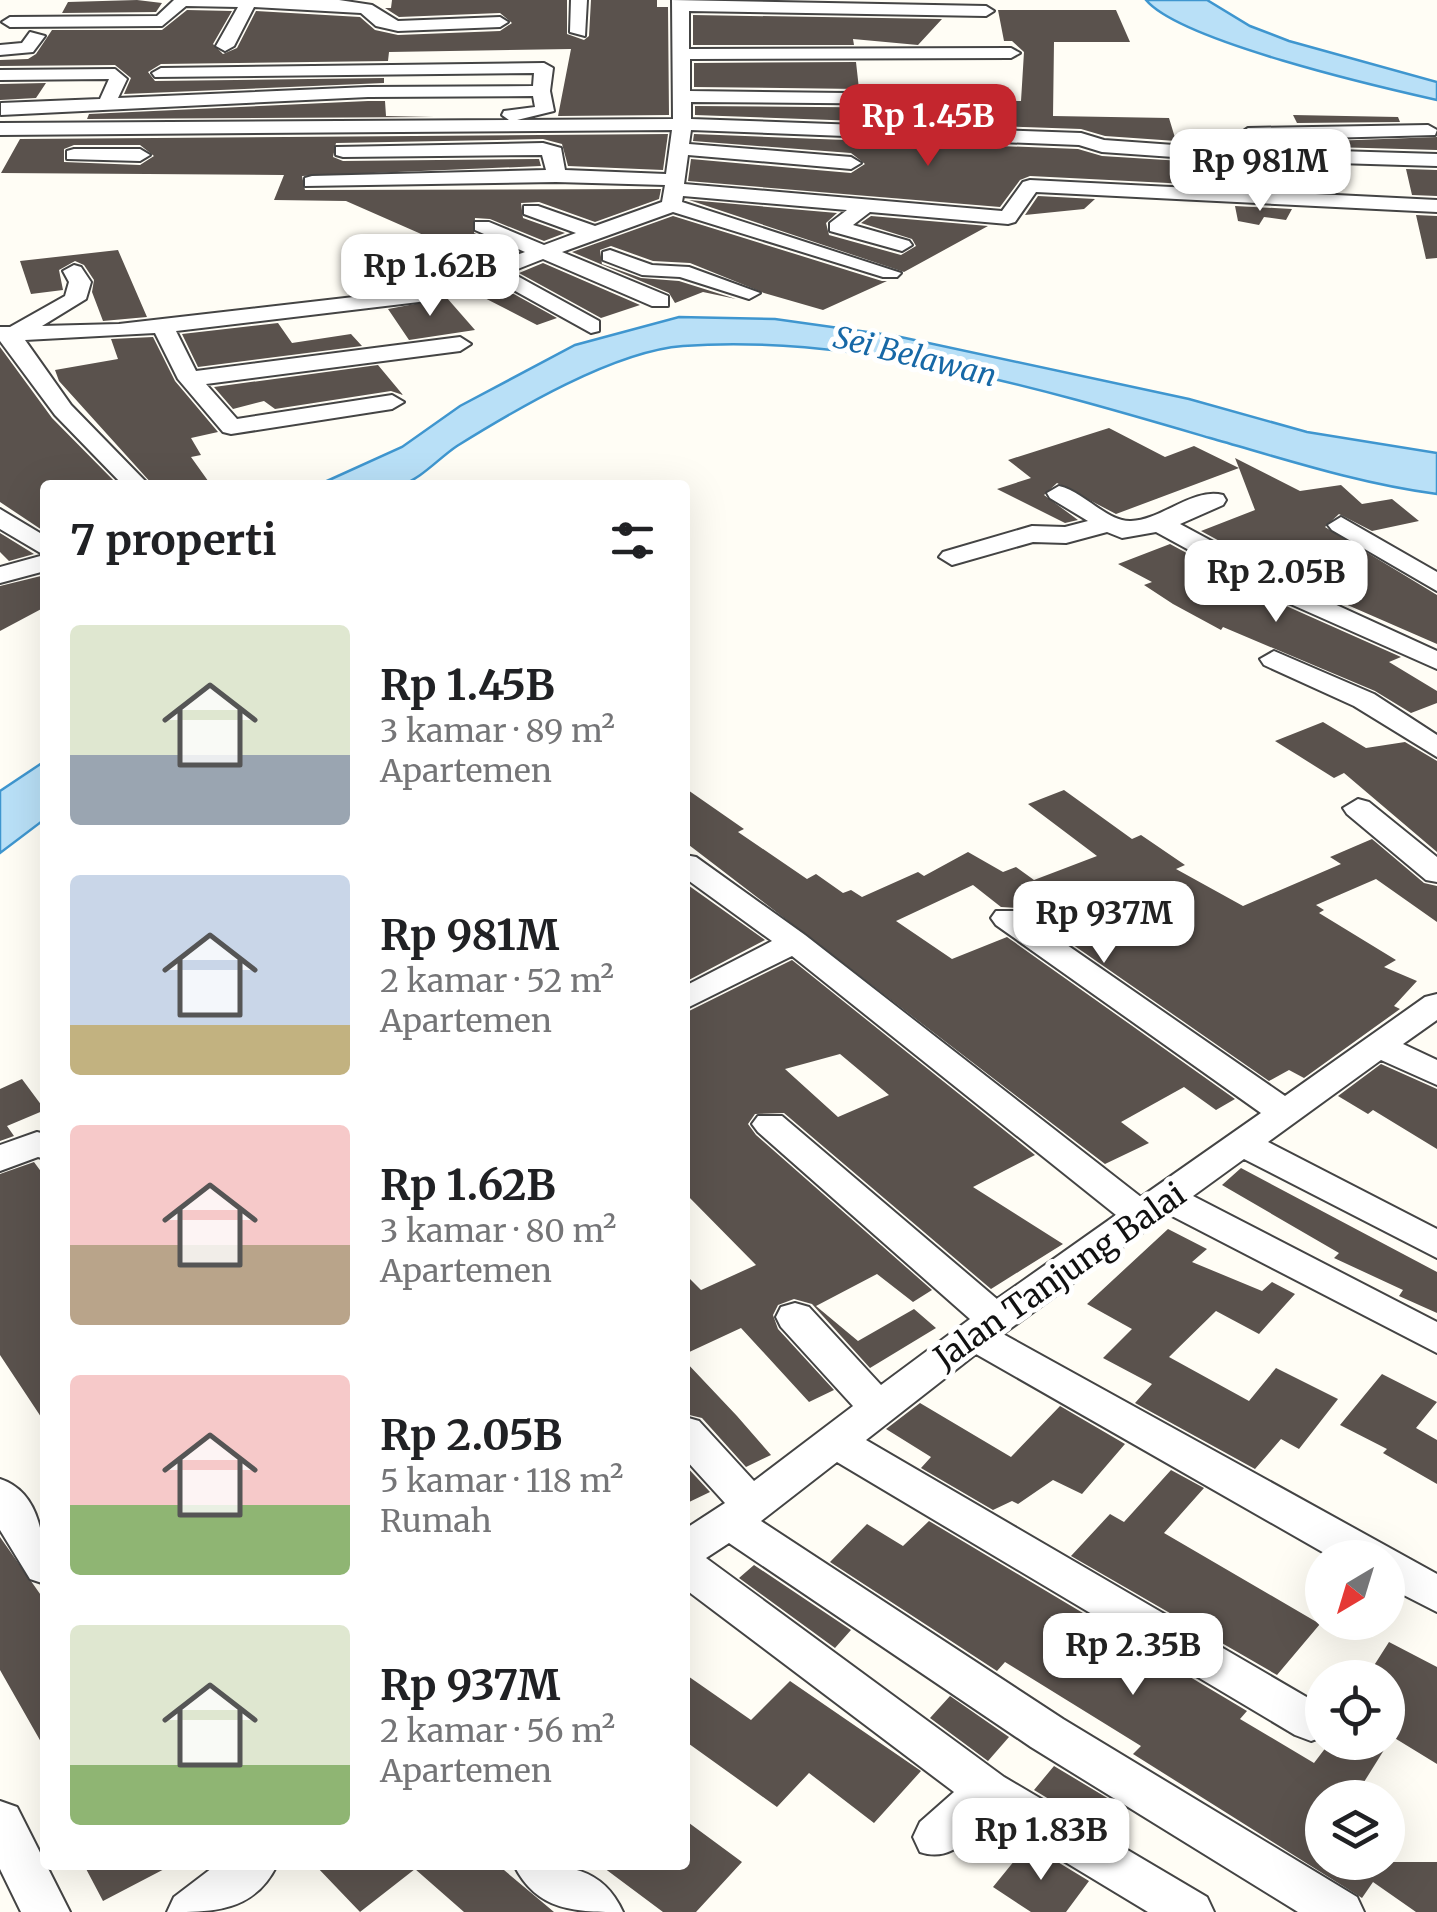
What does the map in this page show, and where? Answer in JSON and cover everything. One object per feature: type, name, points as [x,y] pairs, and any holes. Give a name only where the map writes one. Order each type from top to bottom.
[{"type":"street","points":[[579,0],[579,32]]},
{"type":"street","points":[[3,25],[140,34],[149,30],[153,22],[165,20],[182,1],[326,2],[366,9],[388,24]]},
{"type":"street","points":[[226,46],[248,3]]},
{"type":"street","points":[[0,50],[27,48],[50,8],[21,6],[3,25]]},
{"type":"street","points":[[679,10],[986,11]]},
{"type":"street","points":[[679,10],[750,26]]},
{"type":"street","points":[[675,191],[682,124],[679,10]]},
{"type":"street","points":[[364,29],[388,24],[444,34],[500,22]]},
{"type":"street","points":[[679,54],[1011,53]]},
{"type":"street","points":[[0,109],[170,104],[188,114],[535,115],[545,111],[541,91],[544,68],[538,67],[162,74]]},
{"type":"street","points":[[50,106],[69,73]]},
{"type":"street","points":[[0,75],[117,76],[106,105]]},
{"type":"street","points":[[682,96],[929,99]]},
{"type":"street","points":[[0,129],[798,125],[1082,139],[1102,146],[1202,153],[1437,160]]},
{"type":"street","points":[[74,155],[136,164],[152,128]]},
{"type":"street","points":[[198,128],[200,145],[268,148]]},
{"type":"street","points":[[373,152],[382,130]]},
{"type":"street","points":[[1082,139],[1097,133],[1428,131]]},
{"type":"street","points":[[321,150],[543,148],[554,152],[556,176]]},
{"type":"street","points":[[678,149],[852,163]]},
{"type":"street","points":[[312,182],[556,176],[675,191],[1011,218],[1036,178],[1353,208],[1437,206]]},
{"type":"street","points":[[918,211],[935,188]]},
{"type":"street","points":[[5,334],[162,326],[426,294],[596,234],[675,191],[890,273]]},
{"type":"street","points":[[864,207],[837,227],[902,245]]},
{"type":"street","points":[[531,210],[596,234]]},
{"type":"street","points":[[482,226],[660,301]]},
{"type":"street","points":[[574,241],[648,272],[682,271],[749,293]]},
{"type":"street","points":[[5,334],[75,299],[80,282],[74,270]]},
{"type":"street","points":[[494,271],[591,326]]},
{"type":"street","points":[[162,326],[189,379],[231,426],[392,402]]},
{"type":"street","points":[[5,334],[63,410],[132,480]]},
{"type":"street","points":[[189,379],[460,344]]},
{"type":"street","points":[[1059,493],[1128,532],[1160,524],[1214,500]]},
{"type":"street","points":[[0,517],[40,545]]},
{"type":"street","points":[[952,556],[1032,534],[1066,535],[1109,523]]},
{"type":"street","points":[[1160,524],[1286,592],[1437,660]]},
{"type":"street","points":[[1341,525],[1437,583]]},
{"type":"street","points":[[0,575],[40,564]]},
{"type":"street","points":[[1274,659],[1376,706],[1437,748]]},
{"type":"street","points":[[1358,808],[1437,873]]},
{"type":"street","points":[[690,868],[1156,1209],[1437,1339]]},
{"type":"street","points":[[1007,918],[1284,1112]]},
{"type":"street","points":[[690,996],[794,942]]},
{"type":"street","name":"Jalan Tanjung Balai","points":[[690,1547],[741,1514],[985,1328],[1437,1004]]},
{"type":"street","points":[[1381,1047],[1437,1074]]},
{"type":"street","points":[[770,1124],[985,1328],[1340,1540]]},
{"type":"street","points":[[1243,1144],[1437,1245]]},
{"type":"street","points":[[0,1159],[40,1145]]},
{"type":"street","points":[[795,1316],[878,1410]]},
{"type":"street","points":[[690,1439],[741,1514],[1047,1733],[1340,1912]]},
{"type":"street","points":[[835,1442],[1305,1718]]},
{"type":"street","points":[[0,1495],[40,1559]]},
{"type":"street","points":[[690,1570],[988,1791],[1190,1912]]},
{"type":"street","points":[[1405,1577],[1437,1595]]},
{"type":"street","points":[[936,1837],[988,1791]]},
{"type":"street","points":[[0,1821],[46,1912]]},
{"type":"street","points":[[190,1912],[242,1870]]},
{"type":"street","points":[[544,1870],[599,1912]]},
{"type":"water","points":[[1146,0],[1207,0],[1250,26],[1289,41],[1437,82],[1437,100],[1238,46],[1166,16]]},
{"type":"water","name":"Sei Belawan","points":[[679,317],[775,319],[896,336],[1189,399],[1307,432],[1437,453],[1437,494],[1351,477],[1017,384],[949,369],[815,348],[748,344],[656,350],[596,370],[507,416],[412,480],[329,480],[402,447],[460,406],[575,345]]},
{"type":"water","points":[[40,764],[40,823],[0,853],[0,791]]},
{"type":"building","points":[[392,0],[567,0],[567,34],[584,40],[589,36],[591,0],[657,0],[657,7],[668,7],[669,115],[558,116],[571,49],[389,52],[388,61],[161,64],[148,72],[155,81],[384,78],[384,83],[124,94],[131,78],[115,65],[0,66],[0,60],[28,59],[36,54],[52,30],[162,30],[187,10],[232,11],[213,44],[223,54],[237,48],[256,11],[360,17],[375,30],[398,35],[500,31],[512,23],[500,13],[399,17],[385,8],[391,8]]},
{"type":"building","points":[[68,2],[162,3],[156,12],[62,13]]},
{"type":"building","points":[[998,10],[1116,10],[1130,42],[1054,42],[1053,116],[1169,118],[1176,141],[1105,136],[1081,129],[695,115],[695,106],[929,108],[941,101],[1021,101],[1024,52],[1012,41],[1004,41]]},
{"type":"building","points":[[693,15],[942,19],[918,45],[853,39],[854,45],[693,45]]},
{"type":"building","points":[[856,62],[859,89],[694,87],[694,63]]},
{"type":"building","points":[[46,83],[36,98],[0,100],[0,84]]},
{"type":"building","points":[[385,101],[386,116],[434,117],[87,119],[89,114]]},
{"type":"building","points":[[1293,115],[1398,117],[1400,122],[1297,123]]},
{"type":"building","points":[[668,134],[663,170],[568,166],[562,144],[543,139],[336,143],[333,157],[343,161],[539,159],[541,166],[302,176],[305,190],[661,189],[659,199],[595,222],[539,202],[521,203],[523,218],[565,233],[544,241],[490,219],[475,218],[474,233],[515,252],[460,272],[410,244],[428,237],[346,201],[274,200],[284,175],[1,173],[20,139]],"holes":[[[74,145],[140,145],[154,156],[140,165],[64,162],[64,149]]]},
{"type":"building","points":[[694,134],[1078,149],[1102,156],[1182,161],[1188,184],[1030,176],[1020,180],[1000,207],[688,181],[691,159],[851,173],[865,164],[851,153],[693,141]]},
{"type":"building","points":[[1221,135],[1236,135],[1248,144],[1437,137],[1437,150],[1223,144]]},
{"type":"building","points":[[1227,163],[1328,167],[1334,180],[1309,180],[1303,190],[1231,186]]},
{"type":"building","points":[[1406,169],[1437,170],[1437,196],[1412,195]]},
{"type":"building","points":[[1038,196],[1095,199],[1084,209],[1025,215]]},
{"type":"building","points":[[689,200],[837,213],[826,223],[829,235],[901,255],[916,246],[912,239],[861,223],[871,216],[988,226],[904,272]]},
{"type":"building","points":[[1235,206],[1292,209],[1286,220],[1264,217],[1259,225],[1238,221]]},
{"type":"building","points":[[1416,215],[1437,216],[1437,258],[1426,259]]},
{"type":"building","points":[[673,216],[887,281],[823,310],[764,293],[690,263],[653,261],[611,246],[600,250],[602,264],[641,278],[679,281],[736,299],[703,292],[675,303],[669,293],[572,252]]},
{"type":"building","points":[[118,250],[147,317],[103,321],[92,292],[94,280],[84,265],[75,261],[59,270],[63,290],[31,294],[20,261]]},
{"type":"building","points":[[543,263],[640,305],[601,318],[519,273]]},
{"type":"building","points":[[492,282],[557,318],[537,325],[469,290],[491,287],[486,284]]},
{"type":"building","points":[[447,298],[475,330],[409,340],[388,309]]},
{"type":"building","points":[[278,323],[292,343],[351,334],[362,346],[198,367],[182,334]]},
{"type":"building","points":[[153,337],[175,381],[218,432],[191,438],[201,455],[191,457],[207,480],[148,480],[59,381],[55,370],[118,359],[111,339]]},
{"type":"building","points":[[0,347],[52,418],[113,480],[40,480],[40,529],[0,502]]},
{"type":"building","points":[[378,365],[403,395],[391,391],[275,409],[264,401],[233,409],[214,387]]},
{"type":"building","points":[[1109,428],[1165,457],[1194,446],[1239,468],[1116,514],[1057,483],[1044,495],[1078,520],[1065,523],[997,489],[1031,478],[1008,460]]},
{"type":"building","points":[[1235,458],[1300,491],[1341,485],[1362,504],[1392,499],[1419,521],[1372,531],[1339,514],[1325,527],[1437,595],[1437,644],[1297,583],[1201,531],[1255,510]]},
{"type":"building","points":[[0,533],[34,554],[9,561],[0,552]]},
{"type":"building","points":[[1170,544],[1275,601],[1401,657],[1389,662],[1437,691],[1437,703],[1411,713],[1375,691],[1223,627],[1221,630],[1173,604],[1144,585],[1152,582],[1118,564]]},
{"type":"building","points":[[40,576],[40,610],[0,631],[0,586]]},
{"type":"building","points":[[1323,722],[1366,748],[1405,742],[1437,761],[1437,852],[1344,773],[1334,778],[1275,741]]},
{"type":"building","points":[[1064,790],[1132,839],[1141,835],[1185,865],[1176,869],[1243,906],[1341,864],[1330,857],[1372,839],[1424,883],[1437,886],[1437,922],[1376,879],[1316,905],[1324,910],[1319,913],[1396,960],[1384,967],[1417,981],[1394,1006],[1400,1009],[1304,1078],[1289,1070],[1269,1081],[1020,908],[1001,907],[973,885],[896,921],[952,959],[1007,937],[1235,1099],[1216,1110],[1184,1087],[1121,1122],[1149,1143],[1105,1164],[690,846],[690,791],[744,829],[738,832],[807,879],[816,874],[843,893],[851,890],[862,897],[918,872],[924,876],[968,852],[1003,872],[1016,867],[1034,880],[1097,856],[1028,804]]},
{"type":"building","points":[[690,887],[765,940],[690,979]]},
{"type":"building","points":[[792,960],[1035,1155],[973,1187],[1063,1244],[991,1289],[784,1113],[755,1114],[748,1124],[756,1135],[932,1290],[913,1302],[877,1274],[816,1306],[858,1341],[914,1309],[936,1328],[870,1368],[812,1304],[794,1299],[778,1305],[773,1315],[778,1329],[834,1390],[809,1402],[741,1328],[690,1352],[690,1279],[701,1290],[756,1265],[690,1198],[690,1011]],"holes":[[[840,1054],[889,1095],[838,1117],[785,1069]]]},
{"type":"building","points":[[1381,1064],[1437,1089],[1437,1149],[1373,1110],[1368,1114],[1338,1096]]},
{"type":"building","points":[[22,1079],[40,1103],[40,1112],[7,1126],[14,1136],[0,1141],[0,1089]]},
{"type":"building","points":[[34,1162],[40,1170],[40,1415],[0,1355],[0,1174]]},
{"type":"building","points":[[1241,1168],[1437,1272],[1437,1313],[1399,1296],[1403,1290],[1334,1258],[1339,1253],[1222,1185]]},
{"type":"building","points":[[1168,1229],[1207,1249],[1192,1262],[1262,1291],[1272,1282],[1295,1294],[1259,1334],[1216,1311],[1169,1357],[1249,1401],[1276,1368],[1338,1399],[1299,1449],[1281,1439],[1255,1469],[1135,1403],[1152,1384],[1103,1358],[1132,1329],[1087,1304]]},
{"type":"building","points":[[690,1366],[771,1455],[746,1467],[702,1418],[690,1415]]},
{"type":"building","points":[[1382,1374],[1437,1402],[1416,1428],[1437,1440],[1437,1484],[1383,1453],[1387,1449],[1340,1425]]},
{"type":"building","points":[[920,1403],[1011,1457],[1060,1406],[1125,1444],[1082,1494],[1053,1480],[1018,1504],[1012,1501],[993,1510],[921,1468],[931,1457],[886,1429]]},
{"type":"building","points":[[690,1470],[710,1492],[690,1502]]},
{"type":"building","points":[[1171,1470],[1204,1488],[1164,1533],[1305,1615],[1307,1640],[1277,1675],[1071,1556],[1110,1514],[1124,1522]]},
{"type":"building","points":[[929,1521],[1247,1711],[1240,1719],[1305,1760],[1378,1760],[1365,1780],[1305,1780],[1305,1862],[1133,1754],[1141,1746],[1005,1662],[997,1671],[830,1562],[867,1524],[903,1546]]},
{"type":"building","points":[[0,1537],[40,1594],[40,1740],[0,1670]]},
{"type":"building","points":[[754,1565],[851,1630],[835,1648],[739,1578]]},
{"type":"building","points":[[1389,1642],[1437,1667],[1437,1764],[1405,1744],[1405,1660],[1378,1660]]},
{"type":"building","points":[[690,1677],[751,1720],[790,1681],[921,1771],[874,1823],[809,1773],[777,1807],[690,1745]]},
{"type":"building","points":[[950,1696],[1009,1737],[988,1761],[930,1718]]},
{"type":"building","points":[[1054,1766],[1114,1802],[1095,1827],[1034,1790]]},
{"type":"building","points":[[690,1824],[742,1862],[696,1912],[663,1912],[607,1870],[690,1870]]},
{"type":"building","points":[[1028,1844],[1089,1881],[1066,1912],[1031,1912],[993,1887]]},
{"type":"building","points":[[1405,1862],[1437,1862],[1437,1912],[1416,1912],[1373,1882],[1362,1898],[1333,1880],[1405,1880]]},
{"type":"building","points":[[87,1870],[162,1870],[103,1901]]},
{"type":"building","points":[[320,1870],[414,1870],[360,1912]]},
{"type":"building","points":[[416,1870],[504,1870],[554,1912],[464,1912]]}]
